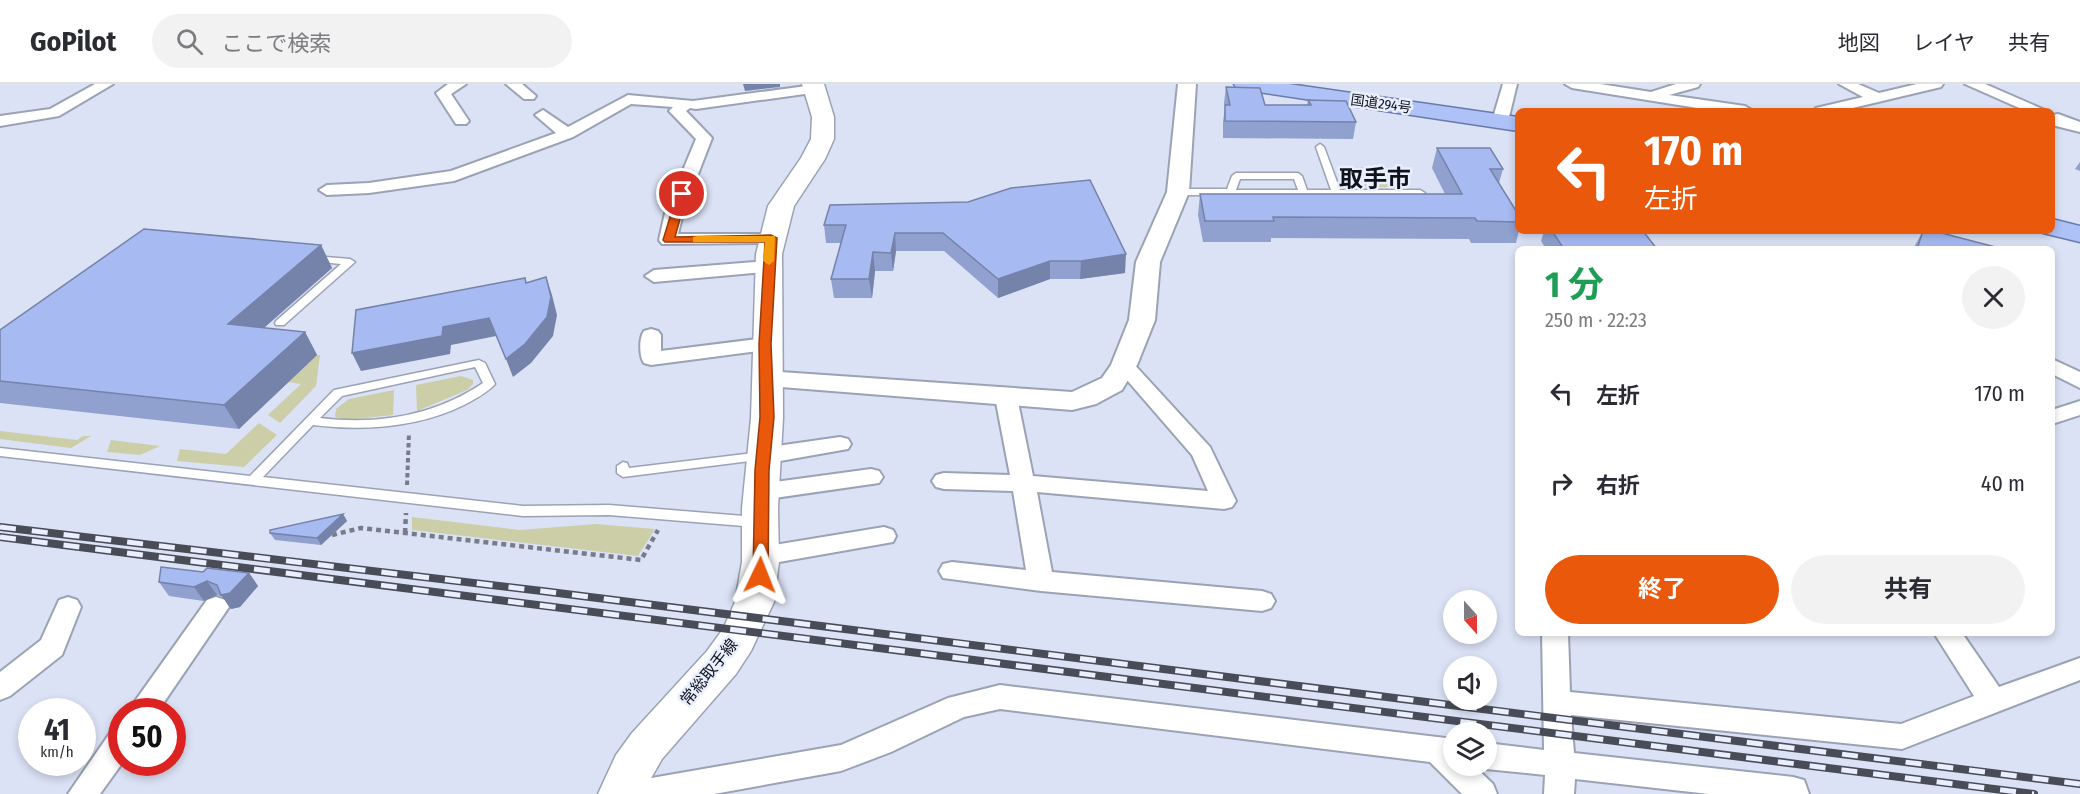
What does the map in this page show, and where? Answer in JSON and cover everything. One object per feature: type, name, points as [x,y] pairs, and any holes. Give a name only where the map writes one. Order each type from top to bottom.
[{"type":"highway","name":"国道294号","points":[[1245,84],[1510,119]]},
{"type":"highway","name":"国道294号","points":[[1295,84],[1510,119]]},
{"type":"highway","points":[[2055,228],[2080,234]]},
{"type":"main road","name":"常総取手線","points":[[620,794],[625,781],[653,739],[726,654],[742,631],[756,599],[767,417],[768,267],[771,238],[780,207],[818,150],[824,136],[824,124],[813,86]]},
{"type":"street","points":[[0,121],[62,110],[106,84]]},
{"type":"street","points":[[459,84],[443,93],[462,121]]},
{"type":"street","points":[[513,84],[529,96]]},
{"type":"street","points":[[651,335],[651,359],[766,362],[1006,397],[1072,401],[1086,398],[1112,384],[1124,365],[1142,320],[1149,262],[1178,192],[1187,84]]},
{"type":"street","points":[[1510,84],[1510,119]]},
{"type":"street","points":[[1572,84],[1727,108]]},
{"type":"street","points":[[1651,95],[1693,84]]},
{"type":"street","points":[[1846,84],[1879,98]]},
{"type":"street","points":[[1853,108],[1879,98],[1936,84]]},
{"type":"street","points":[[1972,84],[2032,108]]},
{"type":"street","points":[[327,190],[369,188],[454,176],[567,134],[628,99],[693,101],[813,86]]},
{"type":"street","points":[[693,101],[677,111],[704,138],[674,213],[668,240],[771,238]]},
{"type":"street","points":[[2055,118],[2080,114]]},
{"type":"street","points":[[543,115],[567,134]]},
{"type":"street","points":[[2055,118],[2080,127]]},
{"type":"street","points":[[654,276],[768,267]]},
{"type":"street","points":[[944,481],[1023,483],[1224,501],[1202,452],[1124,365]]},
{"type":"street","points":[[2055,367],[2080,381]]},
{"type":"street","points":[[1006,397],[1041,581]]},
{"type":"street","points":[[2055,416],[2080,408]]},
{"type":"street","points":[[762,507],[840,444]]},
{"type":"street","points":[[762,507],[871,477]]},
{"type":"street","points":[[762,507],[884,536]]},
{"type":"street","points":[[952,571],[1262,601]]},
{"type":"street","points":[[0,688],[52,647],[61,632],[68,607]]},
{"type":"street","points":[[151,698],[216,607]]},
{"type":"street","points":[[1555,636],[1559,780]]},
{"type":"street","points":[[1949,636],[1993,700]]},
{"type":"street","points":[[1556,702],[1902,736],[2080,669]]},
{"type":"street","points":[[640,794],[865,752],[950,709],[982,698],[1000,697],[1443,752]]},
{"type":"street","points":[[83,794],[108,759]]},
{"type":"street","points":[[1497,760],[1559,780],[1793,790],[1794,794]]},
{"type":"street","points":[[1467,776],[1482,794]]},
{"type":"lane","points":[[1320,147],[1337,193]]},
{"type":"lane","points":[[1231,192],[1236,176],[1298,176],[1303,193]]},
{"type":"lane","points":[[1178,192],[1420,193]]},
{"type":"lane","points":[[280,323],[350,262],[303,258]]},
{"type":"lane","points":[[254,479],[310,421],[338,393],[479,363],[489,384],[481,391],[442,409],[405,420],[357,425],[310,421]]},
{"type":"lane","points":[[0,452],[523,511],[609,510],[667,514],[762,507]]},
{"type":"lane","points":[[623,466],[623,472],[762,507]]},
{"type":"path","points":[[405,420],[405,428],[410,434]]},
{"type":"path","points":[[332,535],[361,528],[641,560],[667,514]]},
{"type":"green space","points":[[1344,167],[1392,167],[1401,187],[1350,187]]},
{"type":"green space","points":[[317,355],[320,355],[316,386],[280,423],[268,415],[301,384],[288,382]]},
{"type":"green space","points":[[461,376],[473,380],[473,384],[467,390],[417,411],[416,385]]},
{"type":"green space","points":[[394,390],[393,415],[346,420],[335,417],[336,409],[349,399]]},
{"type":"green space","points":[[259,423],[277,435],[244,467],[177,461],[180,449],[226,454]]},
{"type":"green space","points":[[0,431],[77,440],[83,436],[91,436],[71,448],[0,439]]},
{"type":"green space","points":[[111,440],[160,446],[140,455],[107,452]]},
{"type":"green space","points":[[412,517],[520,530],[596,524],[655,529],[638,556],[412,530]]},
{"type":"building","points":[[1226,87],[1260,88],[1265,105],[1311,105],[1308,100],[1346,101],[1356,122],[1225,121],[1225,105],[1230,105]]},
{"type":"building","points":[[1437,148],[1490,148],[1503,169],[1490,169],[1515,209],[1515,222],[1477,221],[1475,218],[1273,217],[1274,221],[1205,221],[1200,194],[1462,194]]},
{"type":"building","points":[[1090,180],[1126,254],[1081,261],[1050,261],[998,279],[943,233],[895,233],[891,253],[873,252],[869,279],[831,279],[846,225],[824,225],[830,205],[968,202],[1011,188]]},
{"type":"building","points":[[144,229],[321,245],[228,324],[305,332],[224,405],[0,381],[0,330]]},
{"type":"building","points":[[1554,234],[1645,234],[1655,246],[1562,246]]},
{"type":"building","points":[[1922,234],[1946,234],[1992,246],[1918,246]]},
{"type":"building","points":[[546,277],[551,297],[547,317],[525,344],[506,359],[489,318],[443,327],[442,336],[352,353],[356,310],[525,278],[526,283]]},
{"type":"building","points":[[343,514],[317,538],[270,533],[270,530]]},
{"type":"building","points":[[161,567],[203,572],[207,568],[249,573],[230,593],[221,595],[217,585],[207,581],[194,587],[159,582]]},
{"type":"railway","points":[[0,527],[542,591],[2080,784]]},
{"type":"railway","points":[[0,537],[2034,794]]},
{"type":"slow traffic","points":[[697,240],[771,238],[769,261]]},
{"type":"district","name":"取手市","points":[[1375,179]]},
{"type":"route","points":[[682,194],[674,213],[668,240],[771,238],[765,344],[767,417],[760,508],[762,556],[760,575]]}]
